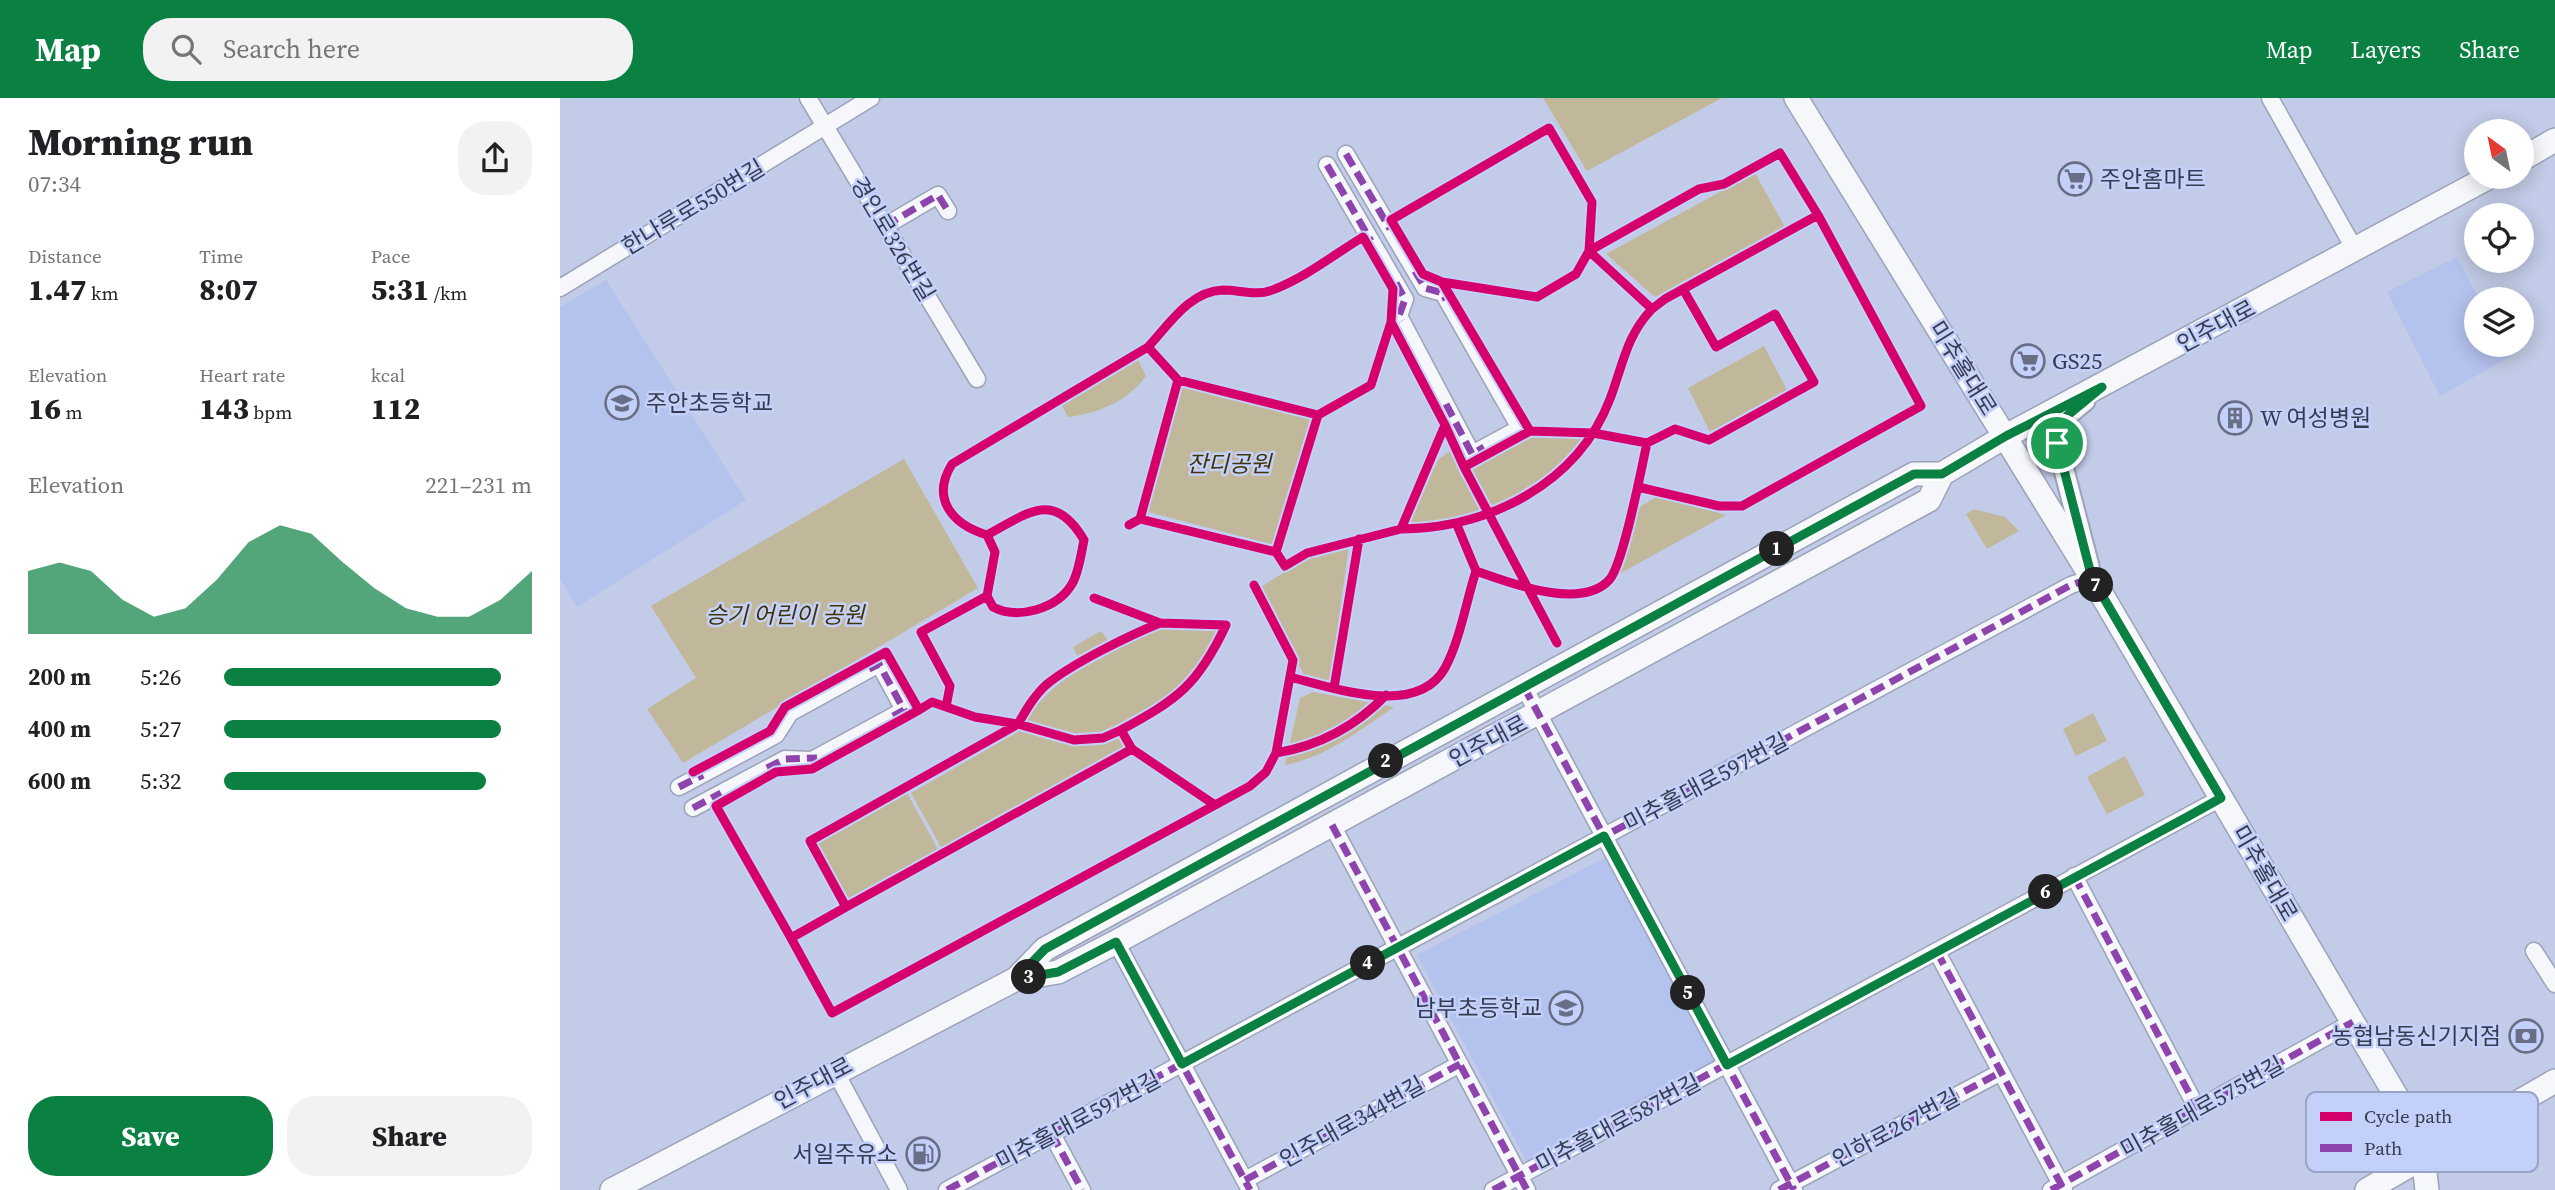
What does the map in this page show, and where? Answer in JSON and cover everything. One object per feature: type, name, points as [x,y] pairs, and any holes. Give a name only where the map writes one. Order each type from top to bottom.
[{"type":"main road","name":"미추홀대로","points":[[1796,98],[2092,578],[2394,1092]]},
{"type":"main road","points":[[2534,152],[2555,140]]},
{"type":"main road","name":"인주대로","points":[[1016,979],[1045,949],[1111,911],[1914,474],[1942,474],[2006,436],[2102,387],[2467,189]]},
{"type":"main road","name":"인주대로","points":[[612,1190],[835,1071],[1016,979],[1058,972],[1116,942],[1929,500],[1942,474]]},
{"type":"main road","points":[[2536,1092],[2555,1081]]},
{"type":"main road","points":[[2367,1190],[2397,1172]]},
{"type":"main road","name":"미추홀대로","points":[[2425,1172],[2427,1190]]},
{"type":"street","name":"경인로326번길","points":[[808,98],[977,379]]},
{"type":"street","name":"한나루로550번길","points":[[560,288],[871,98]]},
{"type":"street","points":[[2270,98],[2355,250]]},
{"type":"street","points":[[1327,165],[1405,299],[1399,316],[1472,454],[1520,428],[1443,293],[1425,288],[1346,154]]},
{"type":"street","points":[[885,226],[938,195],[947,211]]},
{"type":"street","points":[[2092,578],[2057,443],[2057,424],[2102,387]]},
{"type":"street","name":"미추홀대로597번길","points":[[947,1190],[2058,592],[2092,578]]},
{"type":"street","points":[[680,788],[776,735],[790,713],[879,664],[904,710],[813,760],[785,759],[693,808]]},
{"type":"street","points":[[1524,687],[1727,1065],[1788,1188]]},
{"type":"street","name":"미추홀대로587번길","points":[[1493,1190],[1524,1183],[1727,1065],[2221,798]]},
{"type":"street","points":[[1332,825],[1524,1183]]},
{"type":"street","points":[[2074,876],[2198,1110]]},
{"type":"street","name":"인주대로344번길","points":[[1116,942],[1248,1185],[1460,1064]]},
{"type":"street","points":[[2534,951],[2555,984]]},
{"type":"street","points":[[1937,952],[2059,1188]]},
{"type":"street","name":"미추홀대로575번길","points":[[2059,1188],[2353,1022]]},
{"type":"street","points":[[835,1071],[899,1190]]},
{"type":"street","name":"인하로267번길","points":[[1788,1188],[2001,1072]]},
{"type":"street","points":[[1052,1134],[1082,1190]]},
{"type":"shaded area","points":[[2457,257],[2473,287],[2464,287],[2464,357],[2509,357],[2440,396],[2387,292]]},
{"type":"shaded area","name":"주안초등학교","points":[[606,280],[746,500],[577,607],[560,579],[560,307]]},
{"type":"shaded area","name":"남부초등학교","points":[[1605,858],[1715,1062],[1528,1164],[1417,955]]},
{"type":"green space","points":[[1543,98],[1722,98],[1587,171]]},
{"type":"green space","points":[[1755,173],[1785,227],[1655,297],[1606,254]]},
{"type":"green space","points":[[1764,346],[1787,390],[1710,432],[1688,388]]},
{"type":"green space","points":[[1137,358],[1146,376],[1130,393],[1112,405],[1091,413],[1068,417],[1061,404]]},
{"type":"green space","name":"잔디공원","points":[[1182,386],[1311,416],[1274,545],[1148,512]]},
{"type":"green space","points":[[1531,434],[1585,438],[1548,479],[1492,508],[1468,468]]},
{"type":"green space","points":[[1450,451],[1483,511],[1457,521],[1405,526],[1439,459]]},
{"type":"green space","name":"승기 어린이 공원","points":[[904,459],[978,588],[683,763],[647,709],[696,678],[651,606]]},
{"type":"green space","points":[[1658,496],[1726,515],[1619,574],[1638,508]]},
{"type":"green space","points":[[1974,509],[2005,517],[2019,531],[1987,549],[1966,514]]},
{"type":"green space","points":[[1349,546],[1330,681],[1304,675],[1260,587],[1309,558]]},
{"type":"green space","points":[[1163,628],[1219,628],[1203,663],[1172,697],[1130,722],[1101,732],[1083,734],[1026,721],[1052,690],[1087,664]]},
{"type":"green space","points":[[1101,631],[1110,643],[1080,661],[1073,647]]},
{"type":"green space","points":[[1313,692],[1394,707],[1328,750],[1285,765],[1300,698]]},
{"type":"green space","points":[[2093,713],[2107,741],[2076,756],[2063,729]]},
{"type":"green space","points":[[1021,730],[1047,739],[1080,744],[1119,736],[1126,748],[942,849],[911,793]]},
{"type":"green space","points":[[2125,756],[2145,795],[2107,814],[2087,777]]},
{"type":"green space","points":[[907,793],[939,851],[847,901],[818,844]]},
{"type":"marked path","points":[[1346,154],[1390,229]]},
{"type":"marked path","points":[[1327,165],[1371,241]]},
{"type":"marked path","points":[[885,226],[938,195],[948,211]]},
{"type":"marked path","points":[[1415,271],[1425,288],[1443,293],[1446,300]]},
{"type":"marked path","points":[[1396,283],[1405,299],[1399,316],[1402,321]]},
{"type":"marked path","points":[[1446,404],[1472,454],[1484,447]]},
{"type":"marked path","points":[[947,1190],[2071,585],[2092,578]]},
{"type":"marked path","points":[[869,669],[879,664],[904,710],[893,716]]},
{"type":"marked path","points":[[1524,687],[1794,1190]]},
{"type":"marked path","points":[[767,768],[785,759],[817,758]]},
{"type":"marked path","points":[[679,787],[703,775]]},
{"type":"marked path","points":[[693,808],[721,793]]},
{"type":"marked path","points":[[1493,1190],[2221,798]]},
{"type":"marked path","points":[[1332,825],[1527,1190]]},
{"type":"marked path","points":[[2074,876],[2198,1110]]},
{"type":"marked path","points":[[1116,942],[1250,1190]]},
{"type":"marked path","points":[[1937,952],[2064,1190]]},
{"type":"marked path","points":[[2051,1190],[2353,1022]]},
{"type":"marked path","points":[[1245,1180],[1460,1064]]},
{"type":"marked path","points":[[1779,1190],[2001,1072]]},
{"type":"marked path","points":[[1052,1134],[1082,1190]]},
{"type":"cycle path","points":[[1442,282],[1537,297],[1576,274],[1589,251],[1592,202],[1549,128],[1391,220],[1423,274],[1442,282],[1530,431]]},
{"type":"cycle path","points":[[1638,487],[1719,506],[1742,506],[1921,406],[1818,215],[1665,299],[1652,309],[1589,251],[1699,189],[1724,184],[1780,153],[1818,215]]},
{"type":"cycle path","points":[[1148,347],[1180,311],[1200,296],[1223,290],[1255,293],[1275,289],[1309,272],[1363,237],[1393,289],[1391,322],[1371,385],[1318,415]]},
{"type":"cycle path","points":[[1445,425],[1464,467],[1530,431],[1593,433],[1647,443],[1675,429],[1709,440],[1814,382],[1775,314],[1716,347],[1683,289]]},
{"type":"cycle path","points":[[1401,529],[1434,527],[1497,510],[1526,496],[1552,478],[1576,455],[1595,429],[1610,399],[1631,340],[1652,309]]},
{"type":"cycle path","points":[[1276,552],[1285,566],[1307,553],[1401,529],[1445,425],[1391,322]]},
{"type":"cycle path","points":[[987,535],[963,524],[948,508],[944,499],[944,488],[952,464],[1148,347],[1178,380]]},
{"type":"cycle path","points":[[1129,525],[1140,519],[1178,380],[1318,415],[1276,552],[1140,519]]},
{"type":"cycle path","points":[[1457,525],[1476,571],[1544,592],[1564,594],[1598,589],[1610,579],[1621,554],[1647,443]]},
{"type":"cycle path","points":[[1464,467],[1557,643]]},
{"type":"cycle path","points":[[946,707],[950,686],[921,632],[987,596],[995,552],[987,535],[1015,519],[1040,510],[1051,510],[1073,524],[1084,540],[1072,584],[1057,600],[1036,610],[1014,612],[993,607],[987,596]]},
{"type":"cycle path","points":[[1334,688],[1359,539]]},
{"type":"cycle path","points":[[1290,677],[1351,692],[1395,696],[1415,692],[1432,683],[1445,668],[1450,657],[1476,571]]},
{"type":"cycle path","points":[[1254,585],[1293,660],[1276,753],[1292,750],[1336,733],[1362,716],[1386,695]]},
{"type":"cycle path","points":[[1094,598],[1160,623],[1101,651],[1057,677],[1038,694],[1018,724],[810,841],[846,907],[1132,749]]},
{"type":"cycle path","points":[[1121,730],[1158,709],[1184,688],[1206,662],[1226,625],[1160,623]]},
{"type":"cycle path","points":[[693,772],[770,731],[785,707],[886,652],[919,710],[932,702],[975,717],[1018,724],[1074,740],[1103,738],[1121,730],[1132,749],[1215,805]]},
{"type":"cycle path","points":[[791,938],[716,806],[776,772],[812,769],[919,710]]},
{"type":"cycle path","points":[[846,907],[791,938],[832,1013],[1250,786],[1266,772],[1276,753]]},
{"type":"place","name":"주안홈마트","points":[[2075,179]]},
{"type":"place","name":"GS25","points":[[2028,361]]},
{"type":"place","name":"주안초등학교","points":[[622,403]]},
{"type":"place","name":"W 여성병원","points":[[2235,418]]},
{"type":"place","name":"남부초등학교","points":[[1566,1008]]},
{"type":"place","name":"농협남동신기지점","points":[[2526,1036]]},
{"type":"place","name":"서일주유소","points":[[923,1154]]},
{"type":"route","points":[[2102,387],[2057,424],[2057,443],[2064,460],[2092,578],[2221,798],[1727,1065],[1604,836],[1182,1064],[1116,942],[1058,972],[1016,979],[1045,949],[1326,793],[1914,474],[1942,474],[2006,436],[2102,387]]}]
